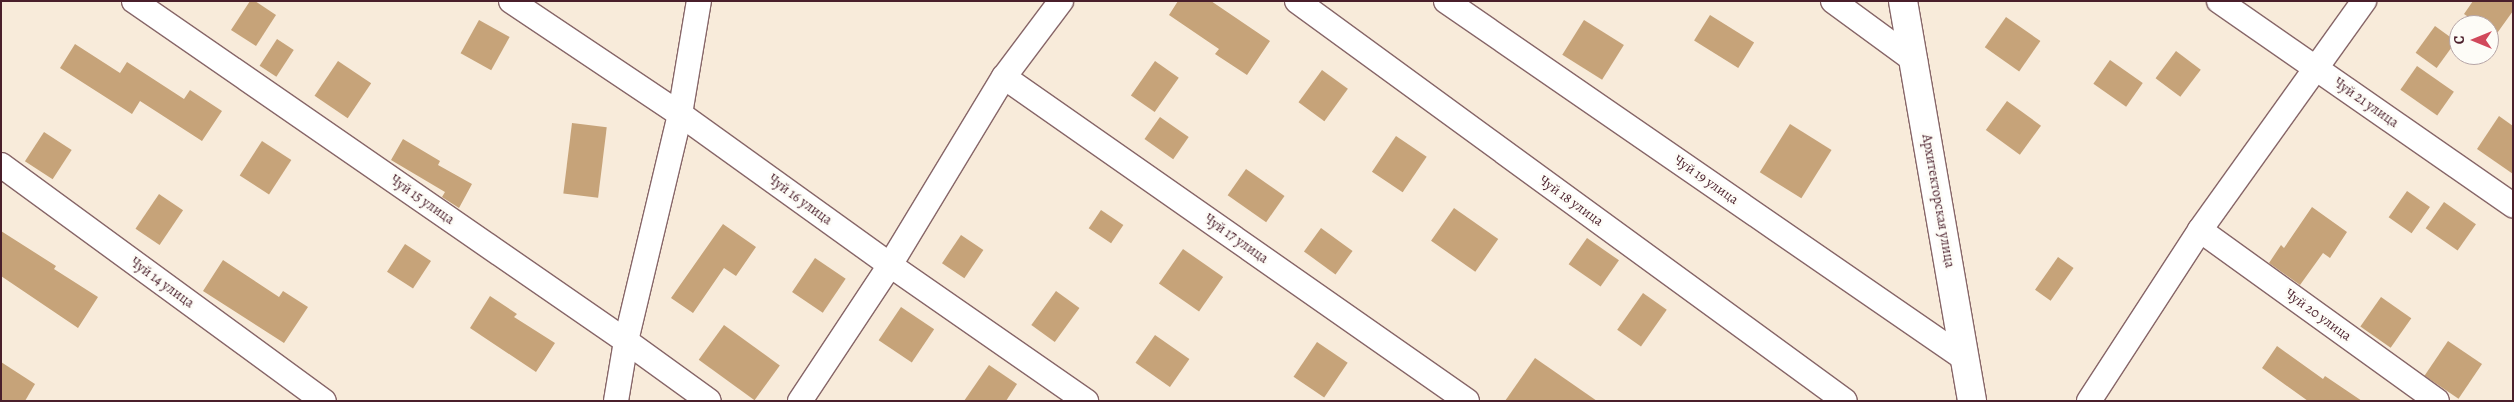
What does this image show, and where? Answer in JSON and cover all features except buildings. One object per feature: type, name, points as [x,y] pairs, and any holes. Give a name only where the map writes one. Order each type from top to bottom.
[{"type":"street","name":"Чуй 15 улица","points":[[134,1],[626,341],[708,401]]},
{"type":"street","name":"Чуй 16 улица","points":[[511,1],[680,114],[890,265],[1086,401]]},
{"type":"street","points":[[616,401],[626,341],[680,114],[699,1]]},
{"type":"street","points":[[800,401],[890,265],[1004,77],[1060,1]]},
{"type":"street","name":"Чуй 18 улица","points":[[1297,1],[1845,401]]},
{"type":"street","name":"Чуй 19 улица","points":[[1446,1],[1965,359]]},
{"type":"street","points":[[1833,1],[1915,61]]},
{"type":"street","name":"Архитекторская улица","points":[[1904,1],[1972,401]]},
{"type":"street","name":"Чуй 21 улица","points":[[2219,1],[2513,205]]},
{"type":"street","points":[[2090,401],[2200,230],[2364,1]]},
{"type":"street","name":"Чуй 17 улица","points":[[1004,77],[1467,401]]},
{"type":"street","name":"Чуй 14 улица","points":[[1,165],[324,401]]},
{"type":"street","name":"Чуй 20 улица","points":[[2200,230],[2437,401]]}]
